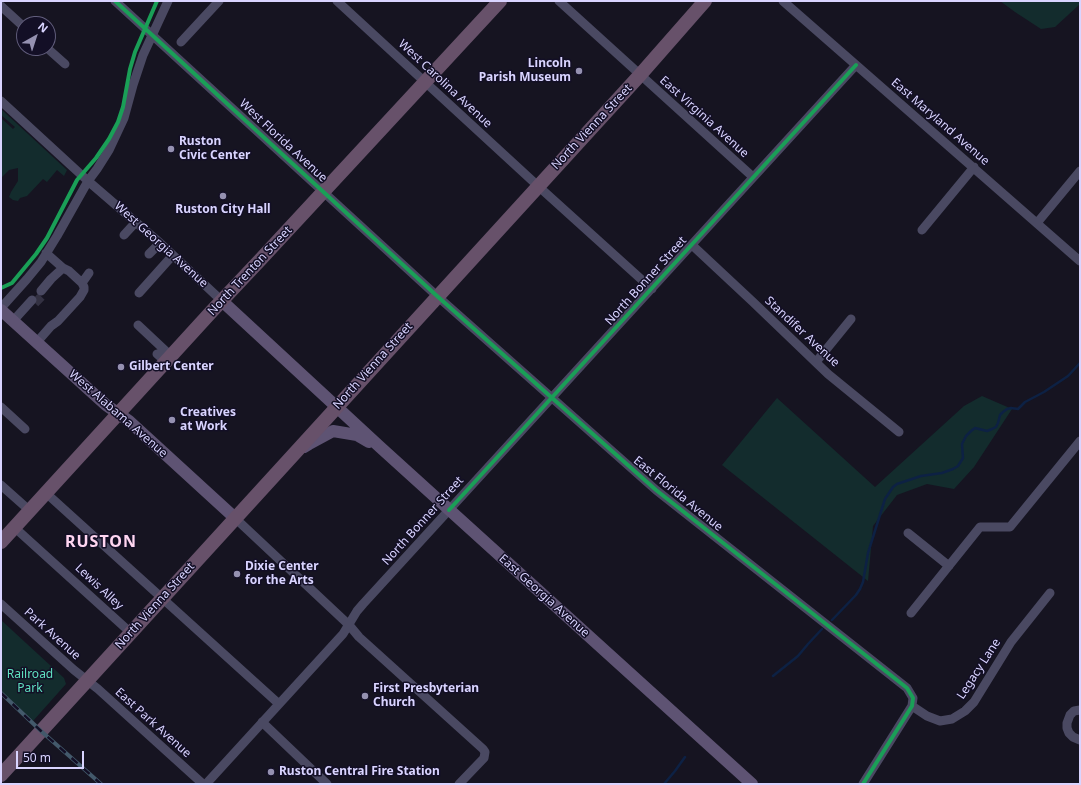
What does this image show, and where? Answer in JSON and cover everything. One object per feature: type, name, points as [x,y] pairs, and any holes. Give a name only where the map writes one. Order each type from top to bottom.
[{"type":"highway","name":"North Trenton Street","points":[[1,542],[118,414],[165,357],[222,301],[500,1]]},
{"type":"highway","name":"North Vienna Street","points":[[1,775],[640,75],[705,1]]},
{"type":"main road","name":"West Georgia Avenue","points":[[222,301],[337,406]]},
{"type":"main road","name":"West Alabama Avenue","points":[[1,309],[106,405],[129,421],[235,518]]},
{"type":"main road","name":"East Georgia Avenue","points":[[337,406],[449,510],[752,784]]},
{"type":"main road","points":[[284,465],[308,444],[333,431],[357,435],[380,447]]},
{"type":"street","name":"West Florida Avenue","points":[[115,1],[437,296]]},
{"type":"street","points":[[1,309],[27,279],[46,253],[120,130],[138,67],[168,1]]},
{"type":"street","points":[[181,42],[219,1]]},
{"type":"street","name":"West Carolina Avenue","points":[[337,1],[652,289]]},
{"type":"street","name":"East Virginia Avenue","points":[[559,1],[753,177]]},
{"type":"street","name":"East Maryland Avenue","points":[[783,1],[1080,261]]},
{"type":"street","points":[[1,6],[16,20]]},
{"type":"street","points":[[56,56],[65,64]]},
{"type":"street","name":"North Bonner Street","points":[[206,784],[343,634],[363,604],[856,65]]},
{"type":"street","name":"West Georgia Avenue","points":[[1,101],[135,223],[160,243],[222,301]]},
{"type":"street","points":[[922,230],[974,168]]},
{"type":"street","points":[[1037,223],[1080,171]]},
{"type":"street","points":[[124,235],[135,223]]},
{"type":"street","points":[[149,254],[160,243]]},
{"type":"street","name":"Standifer Avenue","points":[[692,245],[816,362],[899,432]]},
{"type":"street","points":[[37,342],[82,294],[84,287],[82,283],[46,253]]},
{"type":"street","points":[[139,293],[173,255]]},
{"type":"street","points":[[42,292],[54,282],[64,268]]},
{"type":"street","points":[[82,283],[89,273]]},
{"type":"street","name":"East Florida Avenue","points":[[437,296],[656,490],[902,684],[910,691],[912,702]]},
{"type":"street","points":[[15,322],[34,302]]},
{"type":"street","points":[[816,362],[851,319]]},
{"type":"street","points":[[138,325],[165,357]]},
{"type":"street","points":[[1,407],[25,429]]},
{"type":"street","points":[[912,613],[980,527],[1010,527],[1080,440]]},
{"type":"street","points":[[1,485],[29,510]]},
{"type":"street","points":[[46,493],[279,704]]},
{"type":"street","points":[[235,518],[349,625],[359,638],[484,749],[484,758],[459,784]]},
{"type":"street","name":"Lewis Alley","points":[[14,527],[131,633]]},
{"type":"street","points":[[908,533],[949,566]]},
{"type":"street","name":"Legacy Lane","points":[[912,702],[927,716],[940,721],[952,719],[965,711],[974,702],[1011,642],[1050,593]]},
{"type":"street","name":"Park Avenue","points":[[1,604],[87,681]]},
{"type":"street","name":"East Park Avenue","points":[[87,681],[202,784]]},
{"type":"street","points":[[863,784],[912,702]]},
{"type":"street","points":[[1080,710],[1074,711],[1070,715],[1067,723],[1069,733],[1073,737],[1080,740]]},
{"type":"street","points":[[262,722],[327,784]]},
{"type":"green space","points":[[1000,1],[1080,1],[1080,4],[1055,27],[1041,29]]},
{"type":"green space","points":[[1,109],[67,170],[64,176],[57,170],[47,182],[43,179],[27,196],[20,198],[18,201],[9,197],[18,181],[18,168],[9,170],[1,178],[1,118],[13,129],[15,127],[1,115]]},
{"type":"green space","points":[[982,396],[1012,409],[974,467],[954,489],[927,484],[897,495],[873,526],[868,581],[722,465],[777,398],[875,487],[964,406]]},
{"type":"green space","name":"Railroad Park","points":[[1,620],[64,678],[66,684],[33,721],[1,691]]},
{"type":"waterway","points":[[832,620],[860,589],[863,582],[868,553],[885,499],[893,487],[897,484],[921,476],[942,473],[958,466],[963,458],[962,444],[966,436],[971,431],[975,428],[987,431],[996,427],[1000,415],[1003,412],[1011,408],[1018,409],[1025,402],[1044,392],[1068,376],[1080,363]]},
{"type":"waterway","points":[[773,676],[798,656],[822,629]]},
{"type":"waterway","points":[[664,784],[685,757]]},
{"type":"tunnel","points":[[35,303],[44,294]]},
{"type":"railway","points":[[1,693],[101,784]]},
{"type":"cycle path","points":[[115,1],[437,296],[656,490],[907,688],[913,698],[912,706],[863,784]]},
{"type":"cycle path","points":[[1,288],[12,283],[36,254],[47,238],[77,180],[96,158],[109,139],[118,122],[123,107],[130,69],[135,52],[157,1]]},
{"type":"cycle path","points":[[449,510],[856,65]]},
{"type":"place","name":"Lincoln Parish Museum","points":[[579,71]]},
{"type":"place","name":"Ruston Civic Center","points":[[171,149]]},
{"type":"place","name":"Ruston City Hall","points":[[223,196]]},
{"type":"place","name":"Gilbert Center","points":[[121,367]]},
{"type":"place","name":"Creatives at Work","points":[[172,420]]},
{"type":"place","name":"Dixie Center for the Arts","points":[[237,574]]},
{"type":"place","name":"First Presbyterian Church","points":[[365,696]]},
{"type":"place","name":"Ruston Central Fire Station","points":[[271,772]]},
{"type":"district","name":"RUSTON","points":[[101,542]]}]
